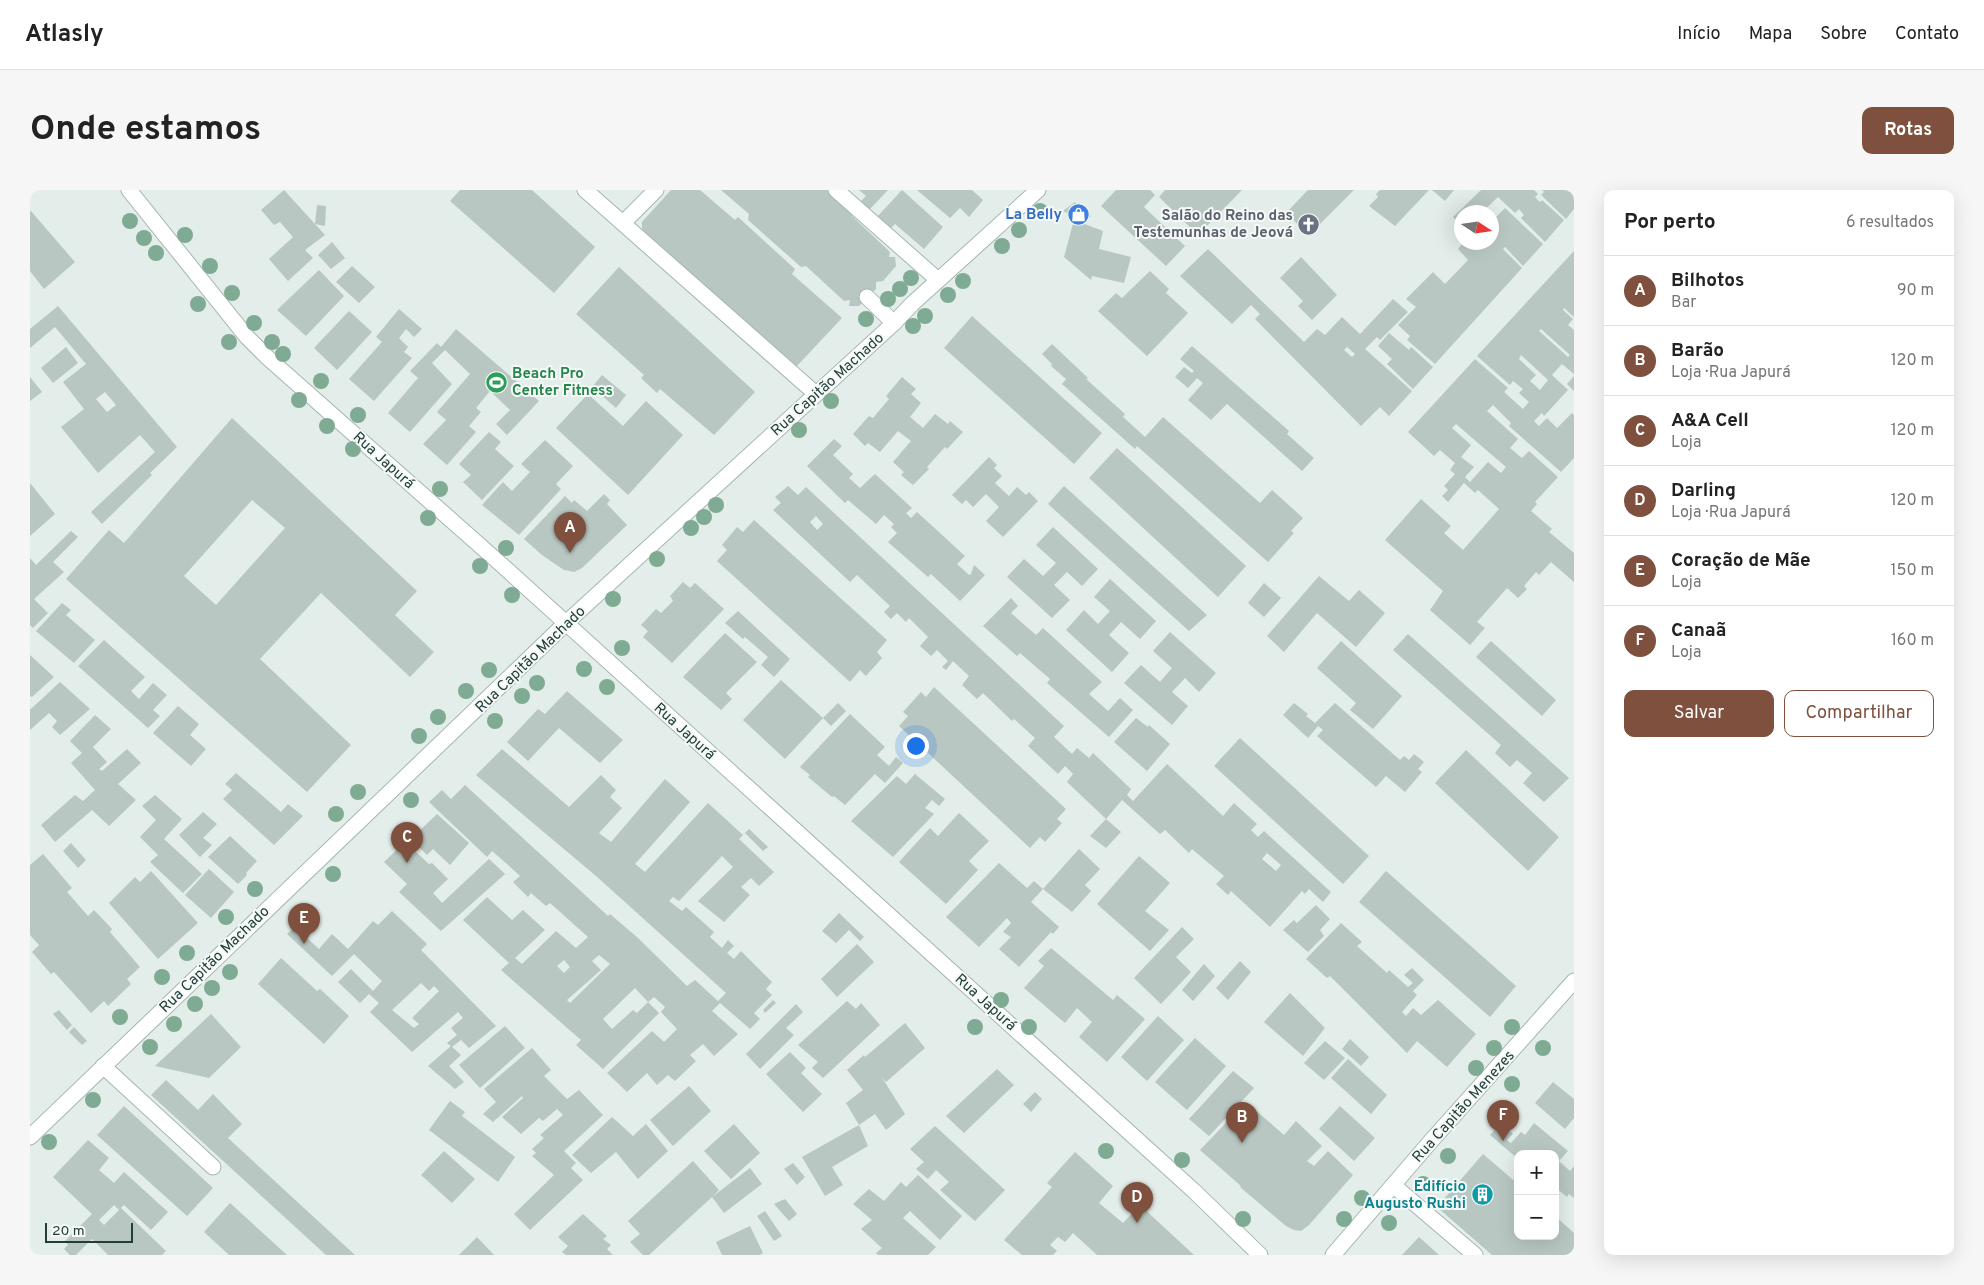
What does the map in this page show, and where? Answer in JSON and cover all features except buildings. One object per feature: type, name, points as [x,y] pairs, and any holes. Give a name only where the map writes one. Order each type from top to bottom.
[{"type":"street","name":"Rua Japurá","points":[[129,190],[247,337],[268,358],[566,623],[1194,1191],[1260,1255]]},
{"type":"street","points":[[585,190],[816,394]]},
{"type":"street","points":[[623,224],[656,190]]},
{"type":"street","points":[[836,190],[938,280]]},
{"type":"street","name":"Rua Capitão Machado","points":[[30,1137],[566,623],[1038,190]]},
{"type":"street","points":[[867,297],[894,323]]},
{"type":"street","name":"Rua Capitão Menezes","points":[[1334,1255],[1393,1185],[1574,981]]},
{"type":"street","points":[[103,1066],[214,1167]]},
{"type":"street","points":[[1393,1185],[1475,1255]]},
{"type":"place","name":"La Belly","points":[[1078,214]]},
{"type":"place","name":"Salão do Reino das Testemunhas de Jeová","points":[[1309,224]]},
{"type":"place","name":"Beach Pro Center Fitness","points":[[496,382]]},
{"type":"place","name":"Bilhotos","points":[[570,553]]},
{"type":"place","name":"A&A Cell","points":[[407,863]]},
{"type":"place","name":"Coração de Mãe","points":[[304,944]]},
{"type":"place","name":"Canaã","points":[[1503,1141]]},
{"type":"place","name":"Barão","points":[[1242,1143]]},
{"type":"place","name":"Edifício Augusto Rushi","points":[[1482,1195]]},
{"type":"place","name":"Darling","points":[[1137,1223]]}]
